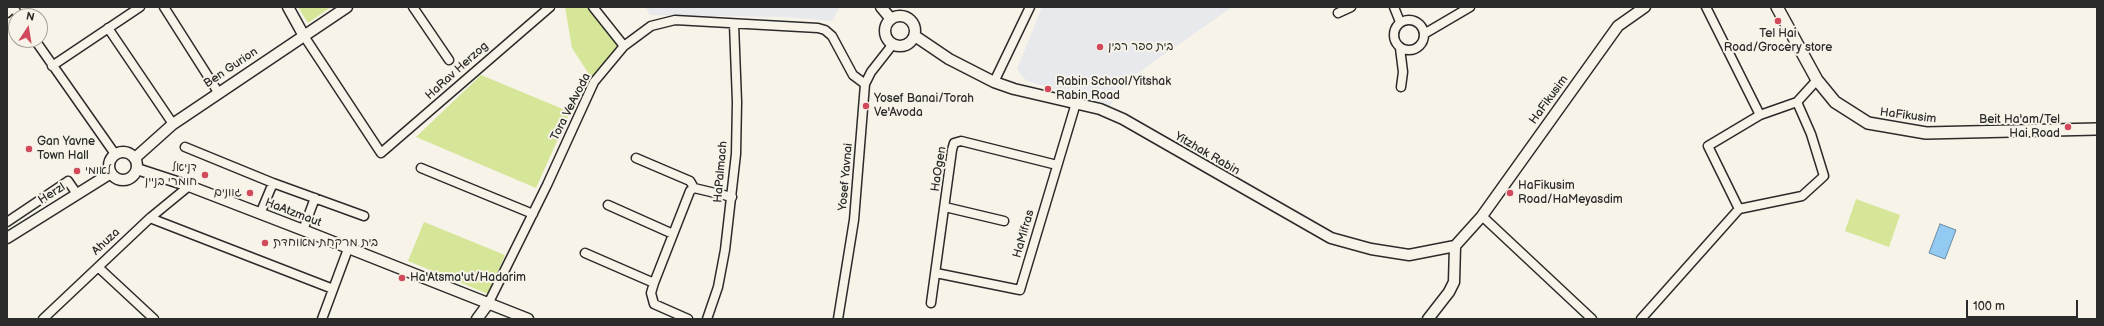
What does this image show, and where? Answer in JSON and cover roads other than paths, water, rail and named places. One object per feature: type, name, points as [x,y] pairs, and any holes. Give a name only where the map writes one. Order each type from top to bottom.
[{"type":"main road","name":"HaFikusim","points":[[1777,7],[1817,80],[1835,102],[1868,124],[1926,133],[2097,129]]},
{"type":"street","points":[[7,13],[13,7]]},
{"type":"street","points":[[52,66],[140,7]]},
{"type":"street","points":[[164,7],[218,92]]},
{"type":"street","points":[[288,7],[304,36]]},
{"type":"street","name":"Ben Gurion","points":[[135,158],[173,124],[218,92],[347,7]]},
{"type":"street","points":[[413,7],[448,60]]},
{"type":"street","name":"HaRav Herzog","points":[[304,36],[381,153],[550,7]]},
{"type":"street","points":[[593,7],[624,46]]},
{"type":"street","points":[[880,7],[891,19]]},
{"type":"street","points":[[1338,13],[1351,7]]},
{"type":"street","points":[[1394,7],[1400,22]]},
{"type":"street","points":[[1424,34],[1470,7]]},
{"type":"street","name":"HaFikusim","points":[[1482,216],[1618,26],[1645,7]]},
{"type":"street","points":[[1706,7],[1760,115]]},
{"type":"street","points":[[994,82],[1029,8]]},
{"type":"street","points":[[902,16],[907,17],[914,25],[915,36],[906,45],[893,44],[889,41],[885,32],[888,22],[891,19],[902,16]]},
{"type":"street","name":"Tora VeAvoda","points":[[488,304],[533,214],[594,82],[624,46],[651,26],[675,20],[818,28],[825,30],[832,36],[853,75],[865,84]]},
{"type":"street","points":[[1400,48],[1414,49],[1422,43],[1424,34],[1421,25],[1413,20],[1400,22],[1394,30],[1393,35],[1400,48],[1403,72],[1401,87]]},
{"type":"street","name":"HaPalmach","points":[[708,319],[718,287],[732,197],[736,154],[737,102],[734,24]]},
{"type":"street","points":[[108,28],[173,124]]},
{"type":"street","name":"Yitzhak Rabin","points":[[915,36],[949,59],[994,82],[1014,89],[1100,109],[1123,119],[1331,238],[1371,249],[1409,255],[1455,246]]},
{"type":"street","name":"Yosef Yavnai","points":[[838,319],[854,220],[865,84],[871,72],[893,44]]},
{"type":"street","points":[[40,48],[115,154]]},
{"type":"street","points":[[1739,209],[1708,146],[1760,115],[1797,102],[1817,80]]},
{"type":"street","points":[[1641,319],[1739,209],[1802,196],[1824,176],[1811,134],[1797,102]]},
{"type":"street","name":"HaMifras","points":[[936,273],[1020,290],[1076,103]]},
{"type":"street","name":"HaOgen","points":[[931,304],[954,143],[960,141],[1057,165]]},
{"type":"street","points":[[185,147],[273,183],[364,216]]},
{"type":"street","points":[[126,152],[135,158],[137,169],[132,177],[123,180],[114,177],[110,173],[110,160],[115,154],[126,152]]},
{"type":"street","points":[[636,158],[690,181],[694,188],[732,197]]},
{"type":"street","points":[[421,168],[533,214]]},
{"type":"street","name":"HaAtzmaut","points":[[137,169],[188,186],[303,230],[528,319]]},
{"type":"street","name":"Herzl","points":[[7,238],[110,173]]},
{"type":"street","points":[[7,222],[68,181],[77,194]]},
{"type":"street","points":[[260,214],[273,183]]},
{"type":"street","name":"Ahuza","points":[[43,319],[150,218],[188,186]]},
{"type":"street","points":[[688,319],[654,304],[651,299],[654,283],[690,191],[694,188]]},
{"type":"street","points":[[303,230],[315,198]]},
{"type":"street","points":[[608,205],[673,234]]},
{"type":"street","points":[[945,207],[1004,221]]},
{"type":"street","points":[[1428,319],[1449,292],[1454,282],[1455,246],[1482,216],[1592,319]]},
{"type":"street","points":[[150,218],[332,289]]},
{"type":"street","points":[[322,319],[348,249]]},
{"type":"street","points":[[585,253],[654,283]]},
{"type":"street","points":[[98,267],[154,319]]},
{"type":"street","points":[[477,319],[488,304]]},
{"type":"water","points":[[1940,224],[1956,230],[1945,259],[1929,253]]},
{"type":"place","name":"Tel Hai Road/Grocery store","points":[[1778,21]]},
{"type":"place","name":"בית ספר רבין","points":[[1100,47]]},
{"type":"place","name":"Rabin School/Yitshak Rabin Road","points":[[1048,89]]},
{"type":"place","name":"Yosef Banai/Torah Ve'Avoda","points":[[866,106]]},
{"type":"place","name":"Beit Ha'am/Tel Hai Road","points":[[2068,127]]},
{"type":"place","name":"Gan Yavne Town Hall","points":[[29,149]]},
{"type":"place","name":"לאומי","points":[[77,171]]},
{"type":"place","name":"דניאל חומרי בניין","points":[[205,175]]},
{"type":"place","name":"גוונים","points":[[250,193]]},
{"type":"place","name":"HaFikusim Road/HaMeyasdim","points":[[1510,193]]},
{"type":"place","name":"בית מרקחת מאוחדת","points":[[265,243]]},
{"type":"place","name":"Ha'Atsma'ut/Hadarim","points":[[402,278]]}]
